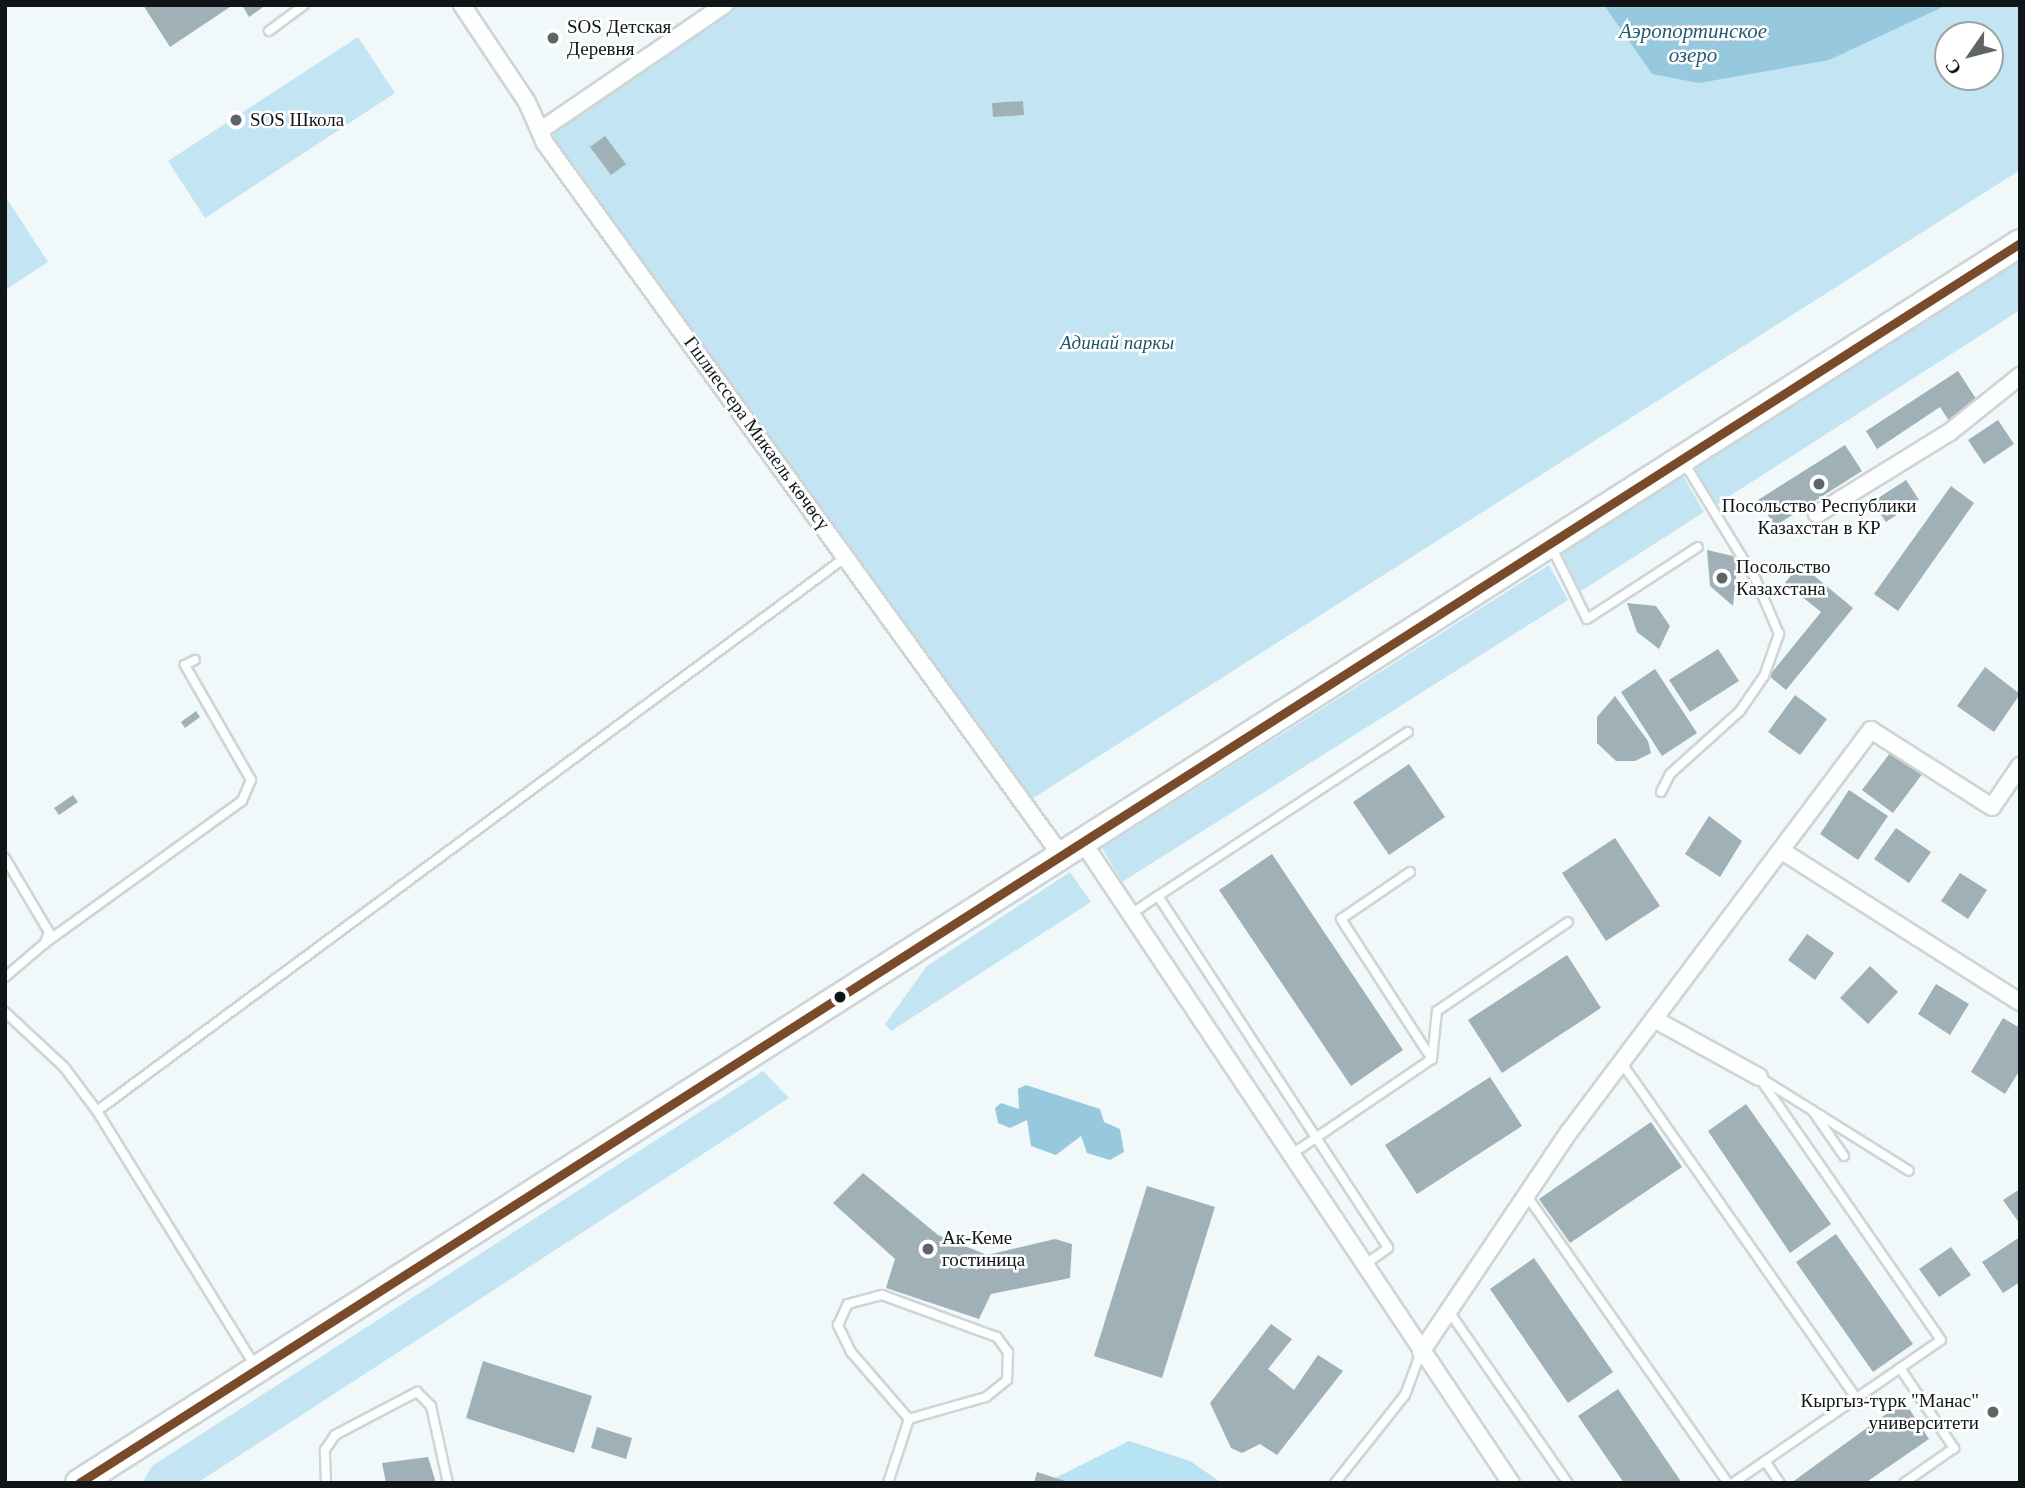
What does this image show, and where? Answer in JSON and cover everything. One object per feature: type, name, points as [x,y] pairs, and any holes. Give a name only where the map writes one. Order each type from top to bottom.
[{"type":"main road","points":[[79,1483],[2020,243]]},
{"type":"street","name":"Гшлиессера Микаель көчөсү","points":[[462,5],[541,130],[847,556],[1072,848],[1134,912],[1421,1352],[1511,1483]]},
{"type":"street","points":[[541,130],[724,5]]},
{"type":"street","points":[[1818,514],[1950,432],[2020,376]]},
{"type":"street","points":[[1421,1352],[1447,1308],[1525,1194],[1621,1061],[1871,730],[1992,807],[2020,766]]},
{"type":"street","points":[[1782,851],[2020,1002]]},
{"type":"street","points":[[1654,1019],[1759,1077]]},
{"type":"lane","points":[[269,32],[304,5]]},
{"type":"lane","points":[[1661,792],[1670,774],[1740,711],[1764,676],[1779,634],[1756,580],[1682,458]]},
{"type":"lane","points":[[1550,542],[1587,619],[1698,547]]},
{"type":"lane","points":[[97,1111],[847,556]]},
{"type":"lane","points":[[5,977],[45,943],[242,801],[251,780],[185,665],[195,660]]},
{"type":"lane","points":[[1134,912],[1408,732]]},
{"type":"lane","points":[[5,858],[49,932],[45,943]]},
{"type":"lane","points":[[1410,872],[1341,919],[1433,1059]]},
{"type":"lane","points":[[1158,896],[1388,1248],[1365,1265]]},
{"type":"lane","points":[[1433,1059],[1437,1011],[1568,922]]},
{"type":"lane","points":[[5,1012],[64,1067],[97,1111],[257,1369]]},
{"type":"lane","points":[[1292,1154],[1433,1059]]},
{"type":"lane","points":[[1621,1061],[1856,1398]]},
{"type":"lane","points":[[1759,1077],[1810,1106],[1909,1171]]},
{"type":"lane","points":[[1525,1194],[1730,1483],[1941,1340],[1759,1077]]},
{"type":"lane","points":[[1810,1106],[1844,1156]]},
{"type":"lane","points":[[882,1295],[997,1337],[1008,1352],[1011,1366],[998,1390],[909,1419],[842,1337],[839,1314],[862,1297],[882,1295]]},
{"type":"lane","points":[[1447,1308],[1568,1483]]},
{"type":"lane","points":[[1335,1483],[1405,1395],[1421,1352]]},
{"type":"lane","points":[[1900,1368],[1954,1448],[1904,1483]]},
{"type":"lane","points":[[326,1483],[325,1450],[335,1435],[417,1392],[430,1406],[448,1483]]},
{"type":"lane","points":[[887,1483],[909,1419]]},
{"type":"lane","points":[[1765,1461],[1780,1483]]},
{"type":"green space","name":"Адинай паркы","points":[[737,5],[2020,5],[2020,170],[1030,800],[551,143],[558,125]]},
{"type":"green space","points":[[358,37],[395,93],[205,218],[168,161]]},
{"type":"green space","points":[[5,196],[48,262],[5,290]]},
{"type":"green space","points":[[2020,258],[2020,310],[1717,504],[1694,466]]},
{"type":"green space","points":[[1682,474],[1704,512],[1578,593],[1562,551]]},
{"type":"green space","points":[[1549,565],[1568,600],[1122,882],[1102,848]]},
{"type":"green space","points":[[1070,872],[1091,902],[891,1031],[885,1024],[927,966]]},
{"type":"green space","points":[[763,1071],[789,1098],[197,1483],[142,1483],[152,1466]]},
{"type":"shaded area","points":[[1129,1441],[1190,1461],[1222,1483],[1045,1483]]},
{"type":"water","name":"Аэропортинское озеро","points":[[1604,5],[1947,5],[1829,60],[1699,83],[1652,74]]},
{"type":"water","points":[[1026,1085],[1100,1109],[1104,1122],[1120,1129],[1124,1152],[1110,1160],[1087,1153],[1081,1136],[1056,1155],[1031,1146],[1027,1120],[1010,1128],[998,1123],[995,1108],[1001,1103],[1019,1109],[1018,1089]]},
{"type":"building","points":[[143,5],[233,5],[170,47]]},
{"type":"building","points":[[242,5],[266,5],[249,17]]},
{"type":"building","points":[[1023,101],[1024,115],[993,117],[992,103]]},
{"type":"building","points":[[605,136],[626,164],[611,175],[590,147]]},
{"type":"building","points":[[1958,371],[1980,405],[1951,424],[1940,407],[1877,449],[1866,431]]},
{"type":"building","points":[[1998,420],[2014,444],[1984,464],[1968,440]]},
{"type":"building","points":[[1845,445],[1862,471],[1775,526],[1758,500]]},
{"type":"building","points":[[1906,480],[1919,500],[1886,522],[1872,502]]},
{"type":"building","points":[[1951,486],[1974,503],[1898,611],[1874,594]]},
{"type":"building","name":"Посольство Казахстана","points":[[1707,550],[1733,556],[1737,566],[1733,606],[1710,586]]},
{"type":"building","points":[[1800,564],[1853,608],[1786,690],[1769,676],[1821,612],[1785,583]]},
{"type":"building","points":[[1627,603],[1656,606],[1670,626],[1659,649],[1637,632]]},
{"type":"building","points":[[1718,649],[1739,681],[1690,712],[1669,680]]},
{"type":"building","points":[[1985,667],[2020,694],[1994,732],[1957,706]]},
{"type":"building","points":[[1655,669],[1697,733],[1662,756],[1621,692]]},
{"type":"building","points":[[1795,695],[1827,719],[1800,755],[1768,732]]},
{"type":"building","points":[[1615,696],[1648,741],[1651,753],[1635,761],[1616,761],[1597,743],[1597,717]]},
{"type":"building","points":[[196,711],[200,717],[185,728],[181,722]]},
{"type":"building","points":[[1893,749],[1923,773],[1893,813],[1862,790]]},
{"type":"building","points":[[1409,764],[1445,817],[1389,855],[1353,802]]},
{"type":"building","points":[[1849,790],[1888,816],[1858,860],[1820,834]]},
{"type":"building","points":[[73,795],[78,802],[59,815],[54,808]]},
{"type":"building","points":[[1709,816],[1742,841],[1720,877],[1685,854]]},
{"type":"building","points":[[1896,828],[1931,852],[1909,883],[1874,859]]},
{"type":"building","points":[[1615,838],[1660,906],[1606,941],[1562,873]]},
{"type":"building","points":[[1272,854],[1403,1050],[1351,1086],[1219,890]]},
{"type":"building","points":[[1960,873],[1987,890],[1968,919],[1941,901]]},
{"type":"building","points":[[1807,934],[1834,953],[1815,980],[1788,960]]},
{"type":"building","points":[[1567,955],[1601,1008],[1502,1073],[1468,1020]]},
{"type":"building","points":[[1870,966],[1898,992],[1868,1024],[1840,998]]},
{"type":"building","points":[[1936,984],[1969,1004],[1950,1035],[1918,1014]]},
{"type":"building","points":[[2003,1018],[2020,1028],[2020,1070],[2005,1094],[1971,1072]]},
{"type":"building","points":[[1490,1077],[1522,1126],[1417,1194],[1385,1145]]},
{"type":"building","points":[[1746,1104],[1831,1224],[1790,1253],[1708,1131]]},
{"type":"building","points":[[1651,1122],[1682,1167],[1570,1243],[1539,1199]]},
{"type":"building","name":"Ак-Кеме гостиница","points":[[863,1173],[938,1235],[987,1255],[1055,1239],[1072,1244],[1070,1278],[991,1294],[979,1319],[886,1288],[895,1259],[833,1203]]},
{"type":"building","points":[[1147,1186],[1215,1207],[1162,1378],[1094,1356]]},
{"type":"building","points":[[2020,1189],[2020,1224],[2003,1200]]},
{"type":"building","points":[[1836,1234],[1913,1344],[1873,1372],[1796,1262]]},
{"type":"building","points":[[2020,1237],[2020,1282],[2003,1293],[1982,1262]]},
{"type":"building","points":[[1951,1247],[1971,1275],[1939,1297],[1919,1269]]},
{"type":"building","points":[[1534,1258],[1613,1372],[1568,1403],[1490,1289]]},
{"type":"building","points":[[1271,1324],[1292,1339],[1268,1369],[1294,1390],[1318,1355],[1343,1371],[1277,1455],[1260,1444],[1242,1453],[1231,1448],[1210,1403]]},
{"type":"building","points":[[483,1361],[592,1396],[574,1453],[466,1418]]},
{"type":"building","points":[[1618,1389],[1682,1483],[1624,1483],[1578,1416]]},
{"type":"building","points":[[1904,1401],[1929,1439],[1865,1483],[1791,1483]]},
{"type":"building","points":[[597,1427],[632,1438],[626,1459],[591,1448]]},
{"type":"building","points":[[428,1457],[436,1483],[386,1483],[382,1463]]},
{"type":"building","points":[[1037,1472],[1068,1482],[1068,1483],[1034,1483]]},
{"type":"transit line","points":[[79,1483],[2020,243]]},
{"type":"place","name":"SOS Детская Деревня","points":[[553,38]]},
{"type":"place","name":"SOS Школа","points":[[236,120]]},
{"type":"place","name":"Посольство Республики Казахстан в КР","points":[[1819,484]]},
{"type":"place","name":"Посольство Казахстана","points":[[1722,578]]},
{"type":"place","name":"Ак-Кеме гостиница","points":[[928,1249]]},
{"type":"place","name":"Кыргыз-түрк \"Манас\" университети","points":[[1993,1412]]}]
